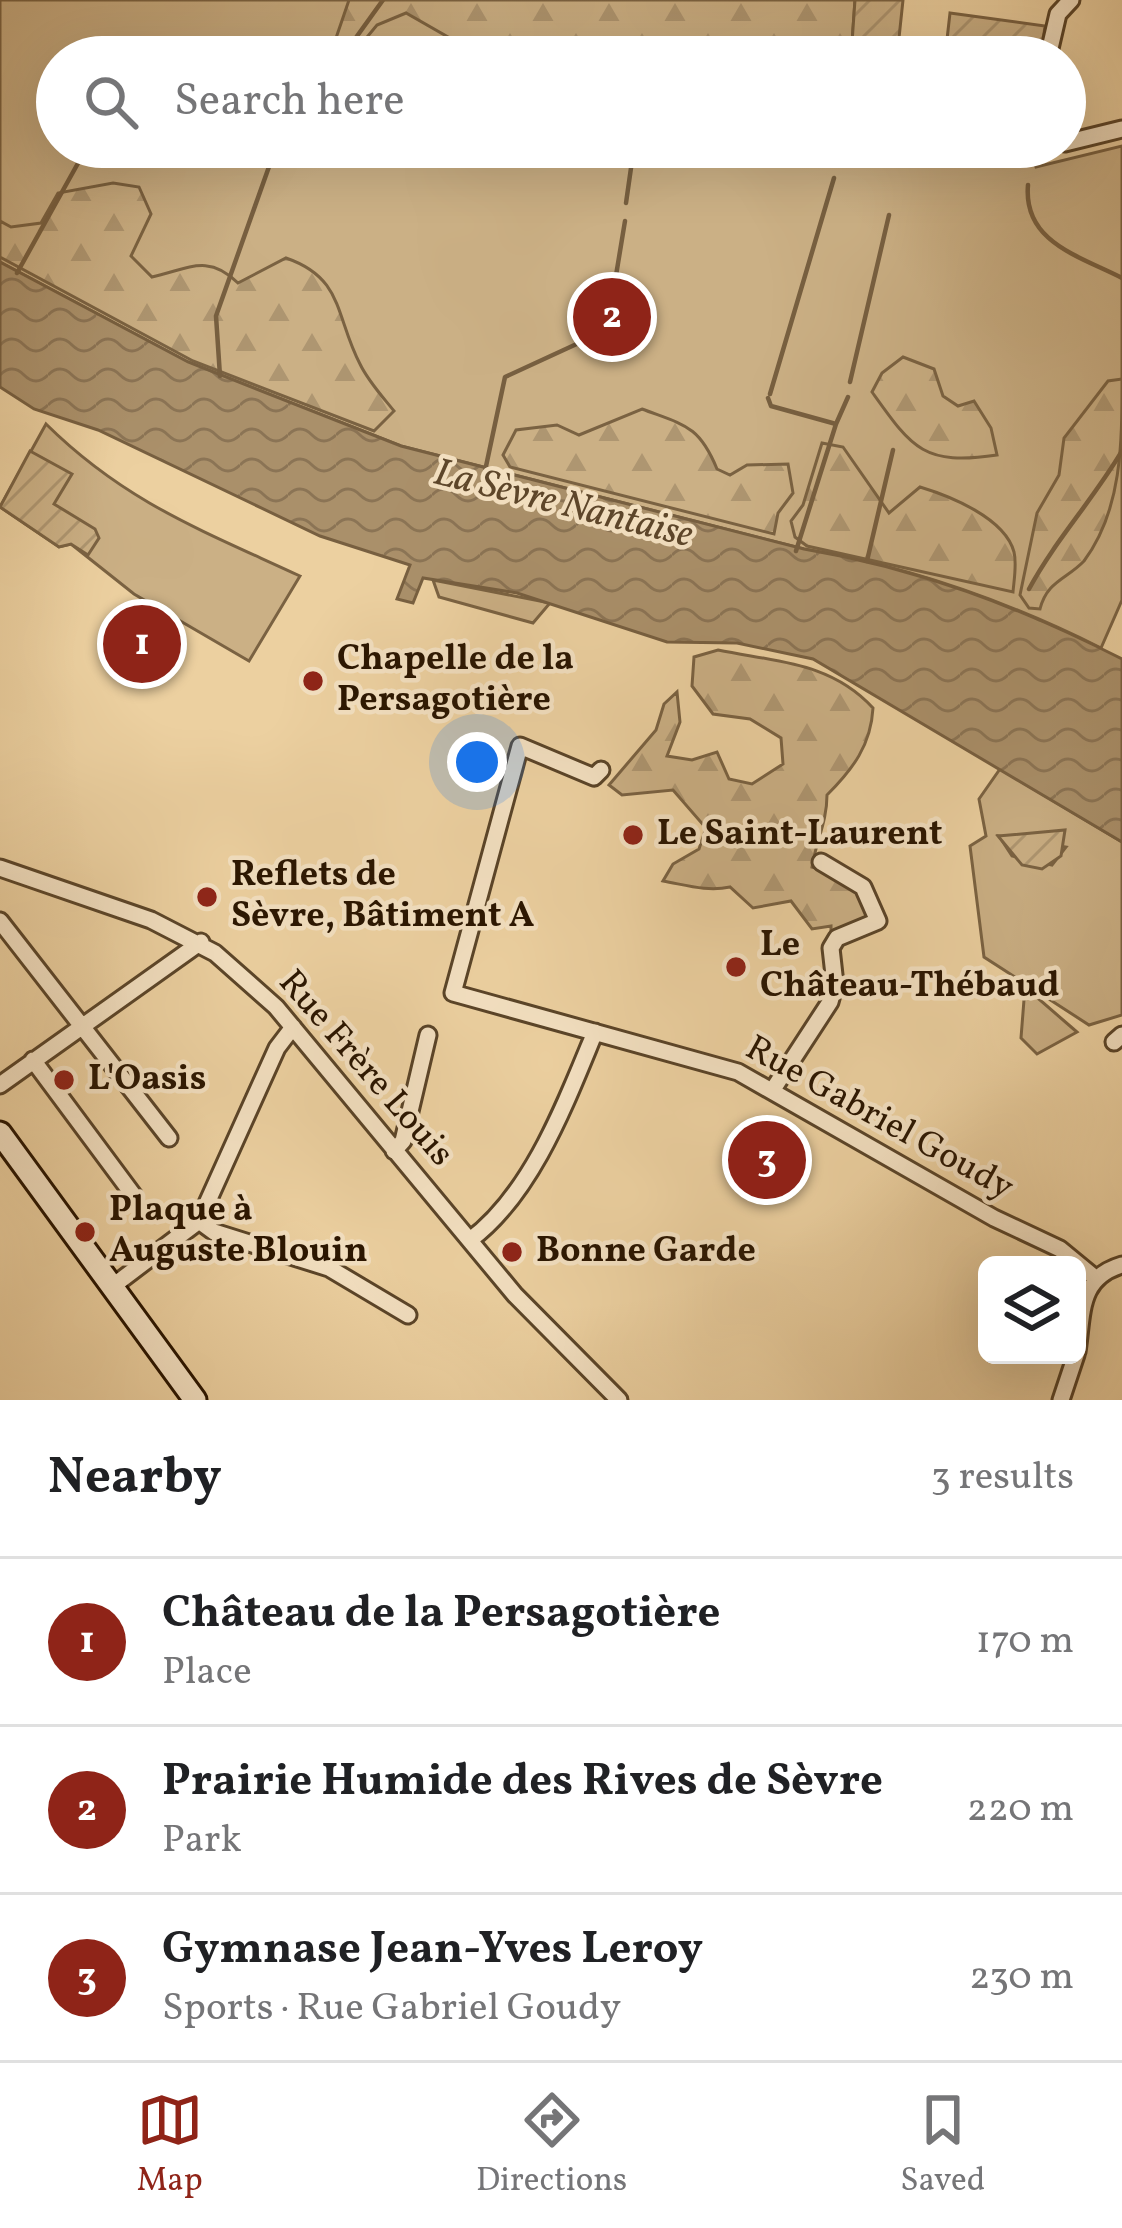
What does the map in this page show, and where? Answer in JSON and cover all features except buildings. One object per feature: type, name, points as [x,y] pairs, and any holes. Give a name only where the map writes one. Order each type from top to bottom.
[{"type":"main road","points":[[0,1132],[196,1400]]},
{"type":"street","points":[[1053,36],[1058,14],[1070,0]]},
{"type":"street","points":[[1086,138],[1122,129]]},
{"type":"street","name":"Rue Gabriel Goudy","points":[[601,770],[594,777],[520,746],[453,993],[709,1060],[994,1218],[1060,1249],[1094,1277]]},
{"type":"street","points":[[772,1091],[830,1002],[835,984],[831,948],[837,938],[878,921],[862,887],[821,862]]},
{"type":"street","name":"Rue Frère Louis","points":[[0,868],[201,942],[293,1027],[470,1240],[620,1400]]},
{"type":"street","points":[[0,920],[169,1138]]},
{"type":"street","points":[[0,1084],[201,942]]},
{"type":"street","points":[[113,1286],[199,1221],[277,1048],[293,1027]]},
{"type":"street","points":[[470,1240],[486,1227],[538,1153],[595,1032]]},
{"type":"street","points":[[394,1151],[404,1141],[428,1035]]},
{"type":"street","points":[[33,1060],[134,1196]]},
{"type":"street","points":[[199,1221],[214,1232],[329,1268],[408,1315]]},
{"type":"street","points":[[1086,1295],[1094,1277],[1122,1265]]},
{"type":"street","points":[[1061,1400],[1073,1364]]},
{"type":"green space","points":[[0,0],[452,0],[556,36],[36,36],[36,168],[1086,168],[1086,155],[1122,146],[1122,600],[1101,648],[1030,615],[919,575],[401,446],[188,362],[0,262]]},
{"type":"green space","points":[[349,0],[855,0],[852,36],[446,36],[406,13],[377,25],[368,36],[337,36]]},
{"type":"green space","points":[[855,0],[903,0],[899,36],[852,36]]},
{"type":"green space","points":[[950,13],[1045,26],[1044,36],[947,36]]},
{"type":"green space","points":[[113,183],[139,187],[151,214],[131,256],[152,277],[207,266],[238,283],[286,258],[319,276],[335,300],[363,370],[394,411],[374,431],[193,361],[0,257],[0,221],[11,227],[41,223],[58,193]]},
{"type":"green space","points":[[903,357],[934,369],[943,396],[958,406],[974,401],[991,428],[997,455],[935,455],[898,427],[872,392],[882,373]]},
{"type":"green space","points":[[1122,379],[1120,452],[1106,520],[1084,561],[1053,586],[1040,609],[1029,608],[1020,595],[1037,513],[1059,475],[1064,438],[1108,381]]},
{"type":"green space","points":[[642,409],[688,428],[704,443],[717,469],[730,475],[747,465],[788,464],[793,493],[778,513],[774,534],[510,467],[503,455],[516,430],[557,425],[579,435]]},
{"type":"green space","points":[[46,424],[135,494],[300,576],[249,661],[134,594],[71,544],[59,547],[0,507]]},
{"type":"green space","points":[[822,443],[843,447],[889,513],[920,487],[988,519],[1014,552],[1013,592],[807,546],[795,537],[791,521],[803,505]]},
{"type":"green space","points":[[30,451],[72,474],[54,504],[95,529],[99,538],[88,555],[71,544],[59,547],[0,507]]},
{"type":"green space","points":[[433,580],[550,603],[533,623],[439,597]]},
{"type":"green space","points":[[718,650],[821,673],[873,708],[859,756],[827,795],[812,867],[853,877],[875,918],[831,934],[831,926],[812,929],[791,901],[753,908],[730,887],[663,881],[673,864],[699,849],[706,828],[673,790],[622,795],[609,785],[656,730],[664,704],[677,692],[680,722],[667,756],[692,760],[717,752],[729,779],[752,784],[783,764],[781,738],[750,719],[713,714],[692,686],[694,657]]},
{"type":"green space","points":[[1000,769],[1122,842],[1122,1015],[1089,1025],[984,957],[970,846],[986,836],[979,799]],"holes":[[[999,836],[1066,847],[1052,865],[1012,856]]]},
{"type":"green space","points":[[1065,830],[1061,856],[1042,869],[1022,865],[998,836]]},
{"type":"green space","points":[[1025,987],[1077,1032],[1037,1054],[1021,1038]]},
{"type":"water","name":"La Sèvre Nantaise","points":[[0,262],[188,362],[401,446],[927,578],[1006,606],[1122,659],[1122,842],[813,659],[737,643],[667,642],[517,593],[423,578],[413,603],[397,599],[410,565],[320,536],[98,430],[34,409],[0,387]]},
{"type":"waterway","points":[[357,36],[383,0]]},
{"type":"waterway","points":[[17,273],[75,168]]},
{"type":"waterway","points":[[220,376],[216,316],[269,168]]},
{"type":"waterway","points":[[626,203],[631,168]]},
{"type":"waterway","points":[[770,394],[834,178]]},
{"type":"waterway","points":[[1028,185],[1029,204],[1044,234],[1072,254],[1122,278]]},
{"type":"waterway","points":[[850,382],[889,215]]},
{"type":"waterway","points":[[485,471],[505,377],[607,330],[625,221]]},
{"type":"waterway","points":[[836,424],[848,397]]},
{"type":"waterway","points":[[768,398],[771,406],[836,424],[796,551]]},
{"type":"waterway","points":[[867,561],[893,450]]},
{"type":"waterway","points":[[1029,589],[1122,451]]},
{"type":"place","name":"Prairie Humide des Rives de Sèvre","points":[[612,317]]},
{"type":"place","name":"Château de la Persagotière","points":[[142,644]]},
{"type":"place","name":"Chapelle de la Persagotière","points":[[313,681]]},
{"type":"place","name":"Le Saint-Laurent","points":[[633,835]]},
{"type":"place","name":"Reflets de Sèvre, Bâtiment A","points":[[207,897]]},
{"type":"place","name":"Le Château-Thébaud","points":[[736,967]]},
{"type":"place","name":"L'Oasis","points":[[64,1080]]},
{"type":"place","name":"Gymnase Jean-Yves Leroy","points":[[767,1160]]},
{"type":"place","name":"Plaque à Auguste Blouin","points":[[85,1232]]},
{"type":"place","name":"Bonne Garde","points":[[512,1252]]}]
